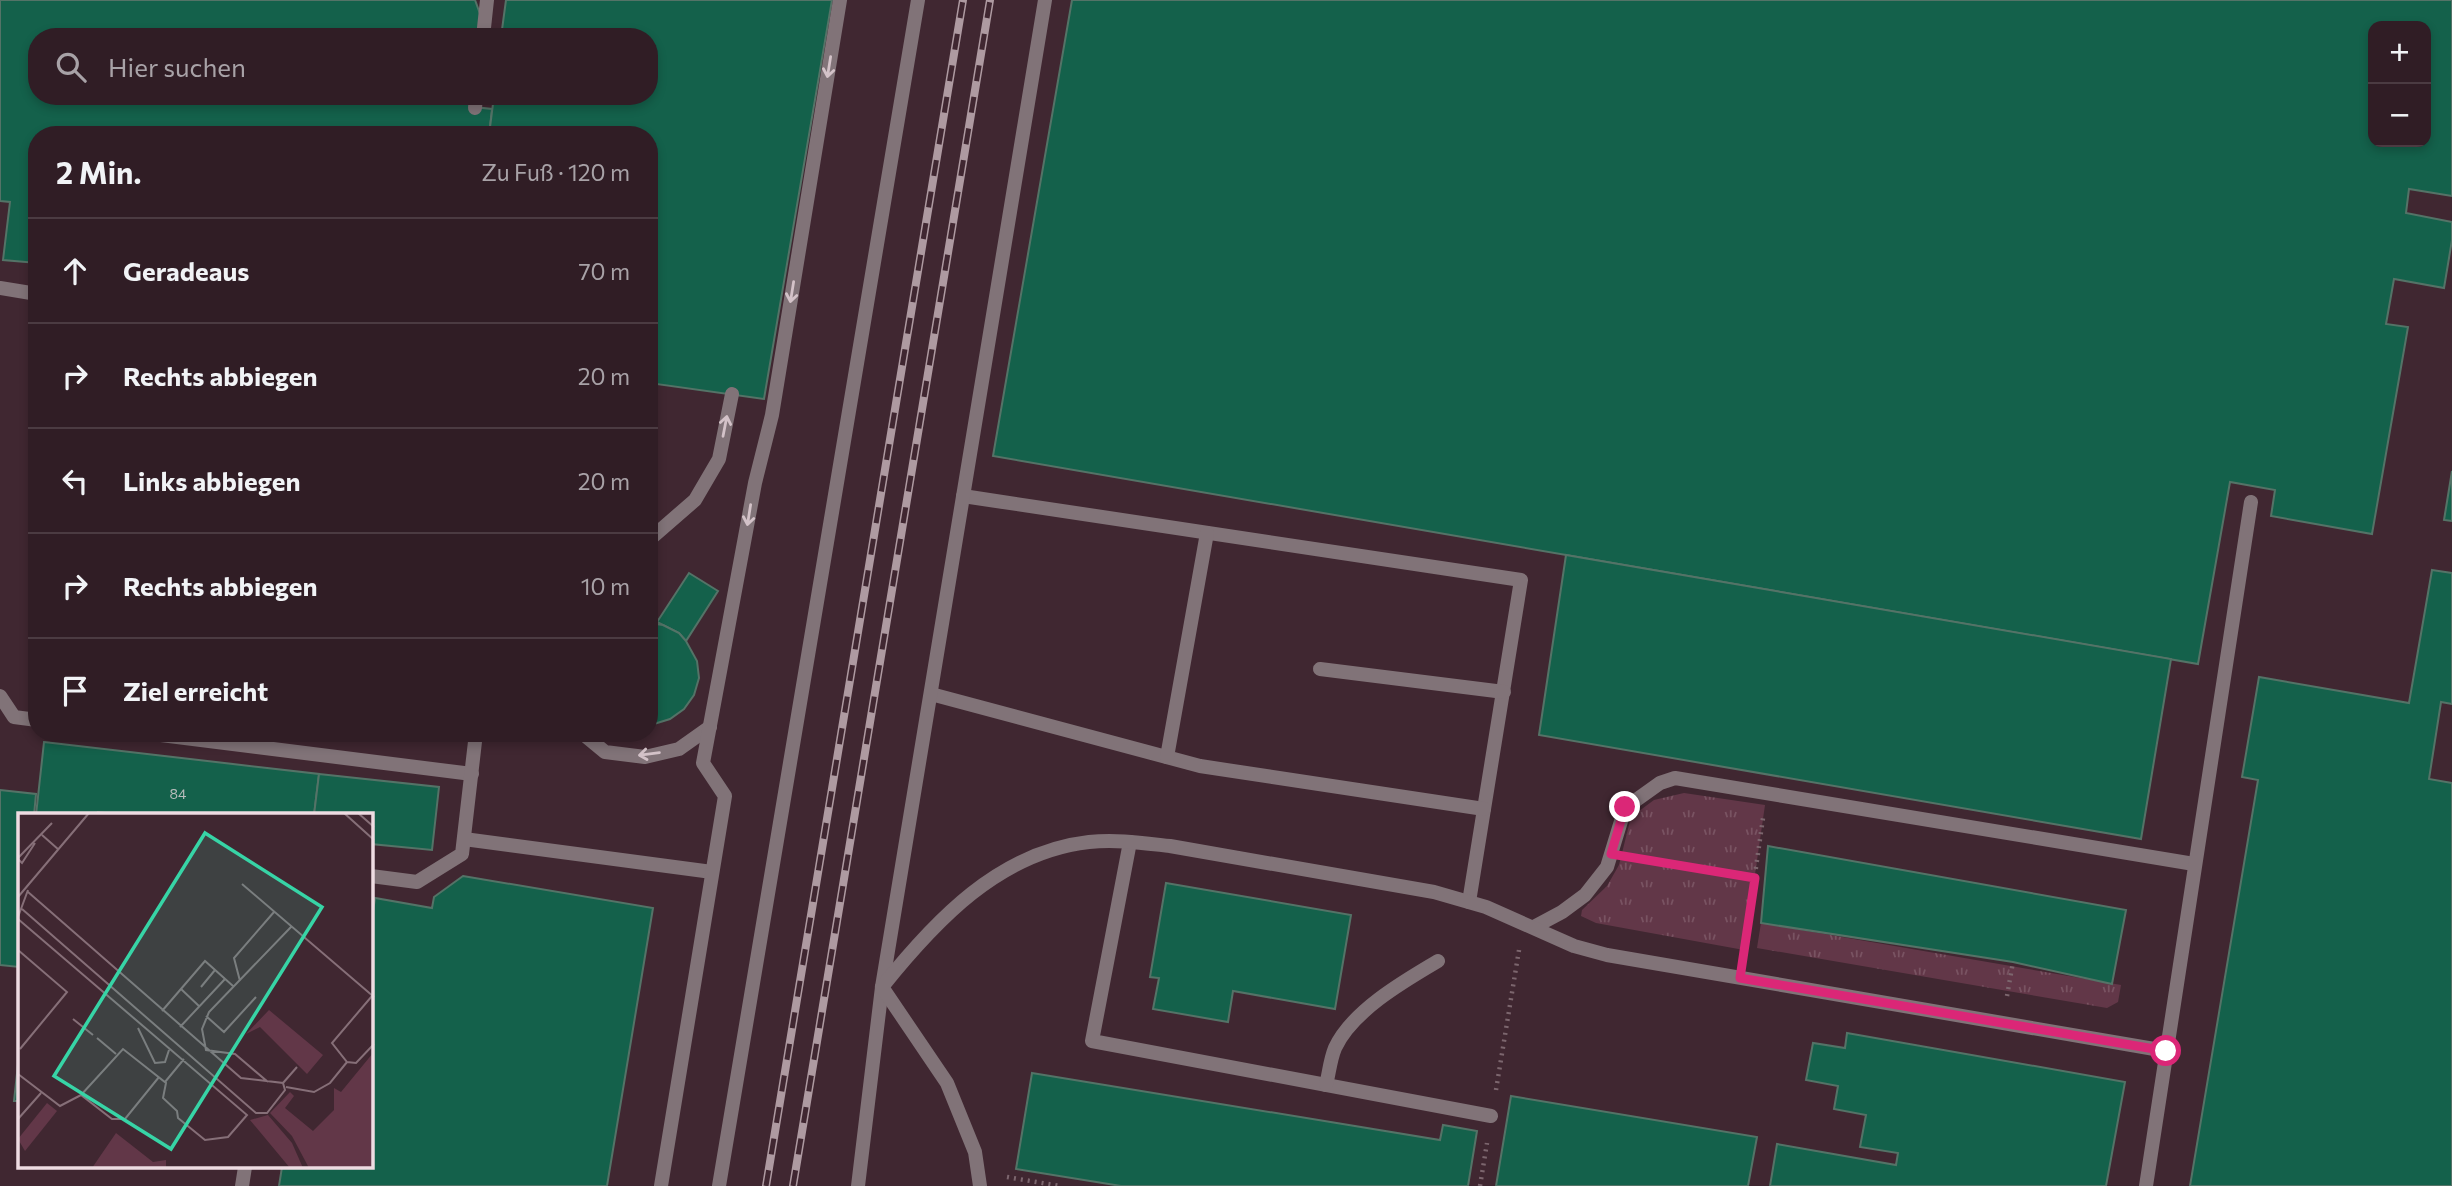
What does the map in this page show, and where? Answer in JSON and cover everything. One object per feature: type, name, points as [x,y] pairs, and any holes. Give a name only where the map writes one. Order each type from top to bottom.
[{"type":"lane","points":[[484,28],[487,0]]},
{"type":"lane","points":[[660,1186],[725,796],[703,763],[755,483],[772,415],[840,0]]},
{"type":"lane","points":[[719,1186],[918,0]]},
{"type":"lane","points":[[858,1186],[882,987],[1045,0]]},
{"type":"lane","points":[[0,288],[28,293]]},
{"type":"lane","points":[[658,532],[695,500],[719,459],[732,394]]},
{"type":"lane","points":[[963,496],[1521,580],[1469,902]]},
{"type":"lane","points":[[2146,1186],[2251,502]]},
{"type":"lane","points":[[1167,757],[1207,533]]},
{"type":"lane","points":[[1320,669],[1504,692]]},
{"type":"lane","points":[[930,694],[1200,766],[1484,809]]},
{"type":"lane","points":[[0,696],[14,717],[28,719]]},
{"type":"lane","points":[[593,742],[605,752],[645,757],[679,749],[710,727]]},
{"type":"lane","points":[[217,742],[472,774]]},
{"type":"lane","points":[[373,876],[417,882],[462,854],[475,742]]},
{"type":"lane","points":[[1529,925],[1562,912],[1585,895],[1607,867],[1625,807],[1660,783],[1675,778],[2194,864]]},
{"type":"lane","points":[[464,839],[712,872]]},
{"type":"lane","points":[[882,987],[941,918],[973,892],[1012,867],[1054,849],[1089,842],[1130,842],[1170,846],[1434,892],[1529,925],[1574,946],[1607,955],[2166,1051]]},
{"type":"lane","points":[[1130,842],[1092,1041],[1492,1116]]},
{"type":"lane","points":[[1326,1086],[1335,1049],[1355,1023],[1386,992],[1438,961]]},
{"type":"lane","points":[[882,987],[947,1083],[975,1152],[979,1179]]},
{"type":"lane","points":[[242,1186],[245,1168]]},
{"type":"path","points":[[1740,978],[1767,793]]},
{"type":"path","points":[[1611,854],[1755,878]]},
{"type":"path","points":[[1480,1186],[1529,925]]},
{"type":"path","points":[[979,1179],[1060,1186]]},
{"type":"green space","points":[[1684,793],[1765,805],[1744,950],[1596,923],[1581,916],[1582,910],[1607,886],[1619,865],[1631,817],[1654,800]]},
{"type":"green space","points":[[1761,923],[2121,985],[2118,1002],[2107,1008],[1757,948]]},
{"type":"building","points":[[0,0],[475,0],[483,28],[28,28],[28,105],[474,105],[492,109],[490,126],[28,126],[28,262],[3,260],[10,202],[0,201]]},
{"type":"building","points":[[506,0],[832,0],[764,399],[658,384],[658,126],[490,126],[493,105],[658,105],[658,28],[502,28]]},
{"type":"building","points":[[1072,0],[2452,0],[2452,196],[2409,189],[2406,213],[2452,222],[2452,240],[2444,288],[2394,279],[2386,324],[2408,327],[2372,534],[2271,516],[2275,490],[2230,482],[2198,664],[993,456]]},
{"type":"building","points":[[2452,471],[2452,521],[2444,520]]},
{"type":"building","points":[[1566,555],[2171,659],[2141,839],[1539,735]]},
{"type":"building","points":[[2432,570],[2452,573],[2452,704],[2441,702],[2429,779],[2452,783],[2452,1186],[2190,1186],[2258,780],[2242,777],[2259,677],[2409,703]]},
{"type":"building","points":[[689,573],[718,591],[686,641],[679,633],[658,620]]},
{"type":"building","points":[[658,624],[679,633],[697,661],[699,678],[694,695],[684,709],[670,719],[658,723]]},
{"type":"building","points":[[44,742],[319,774],[314,813],[36,813]]},
{"type":"building","points":[[319,774],[439,787],[432,850],[373,844],[373,813],[314,813]]},
{"type":"building","points":[[0,790],[36,794],[34,813],[18,813],[18,967],[0,965]]},
{"type":"building","points":[[1768,846],[2126,910],[2112,984],[2013,962],[1761,923]]},
{"type":"building","points":[[463,876],[653,908],[607,1186],[279,1186],[282,1168],[373,1168],[375,898],[432,908],[434,897]]},
{"type":"building","points":[[1166,883],[1351,915],[1335,1009],[1233,991],[1228,1022],[1153,1009],[1159,978],[1150,977]]},
{"type":"building","points":[[1847,1033],[2125,1082],[2106,1186],[1770,1186],[1777,1144],[1896,1165],[1898,1153],[1860,1147],[1866,1115],[1834,1109],[1838,1086],[1806,1080],[1813,1043],[1845,1048]]},
{"type":"building","points":[[18,1064],[18,1101],[14,1101]]},
{"type":"building","points":[[1032,1073],[1440,1140],[1443,1125],[1477,1131],[1468,1186],[1121,1186],[1016,1169]]},
{"type":"building","points":[[1511,1096],[1757,1137],[1748,1186],[1496,1186]]},
{"type":"railway","points":[[766,1186],[963,0]]},
{"type":"railway","points":[[793,1186],[990,0]]},
{"type":"route","points":[[1625,807],[1611,854],[1755,878],[1740,978],[2166,1051]]}]
